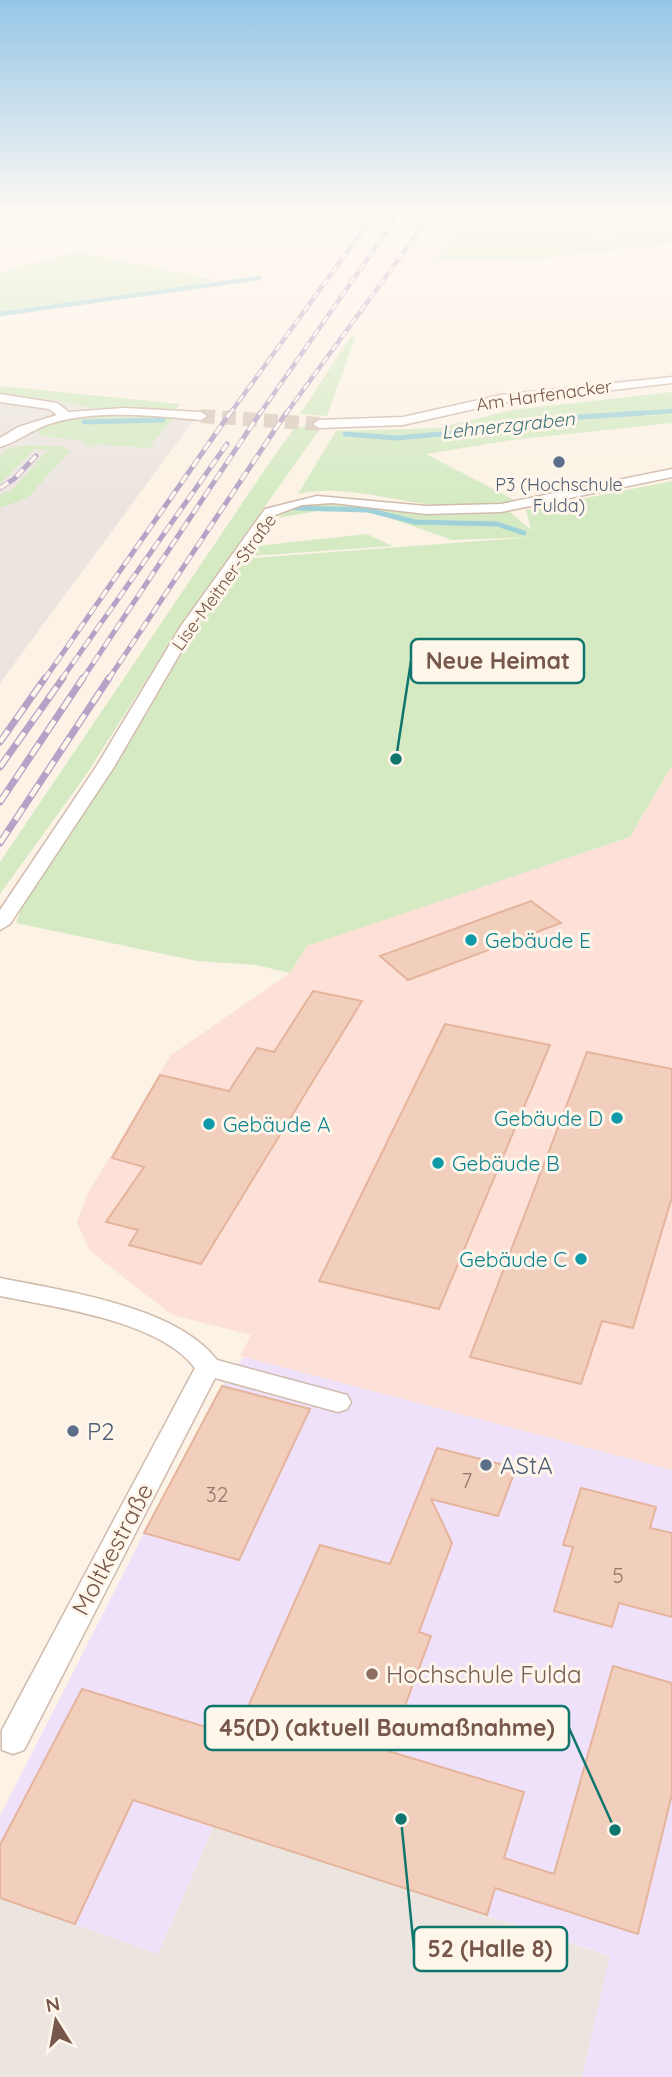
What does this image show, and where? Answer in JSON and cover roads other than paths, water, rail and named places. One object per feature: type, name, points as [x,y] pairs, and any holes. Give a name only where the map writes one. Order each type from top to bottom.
[{"type":"street","name":"Am Harfenacker","points":[[319,424],[403,421],[501,398],[672,380]]},
{"type":"street","points":[[0,398],[17,415],[66,416],[118,411],[201,416]]},
{"type":"street","points":[[0,443],[17,415],[53,406],[66,416]]},
{"type":"street","name":"Lise-Meitner-Straße","points":[[0,924],[105,767],[189,626],[270,512],[287,504],[322,498],[437,511],[479,510],[672,473]]},
{"type":"street","points":[[0,1287],[115,1314],[178,1339],[206,1363],[338,1402]]},
{"type":"street","name":"Moltkestraße","points":[[13,1740],[206,1363]]},
{"type":"waterway","points":[[0,314],[36,309]]},
{"type":"waterway","name":"Lehnerzgraben","points":[[615,415],[672,411]]},
{"type":"waterway","name":"Lehnerzgraben","points":[[345,434],[396,438],[453,433],[506,422],[642,413]]},
{"type":"waterway","name":"Lehnerzgraben","points":[[84,422],[163,420]]},
{"type":"waterway","points":[[296,508],[368,510],[415,522],[497,524],[524,533]]},
{"type":"tunnel","points":[[201,416],[319,424]]},
{"type":"railway","points":[[229,415],[306,309]]},
{"type":"railway","points":[[259,415],[333,309]]},
{"type":"railway","points":[[285,415],[362,309]]},
{"type":"railway","points":[[44,680],[230,413]]},
{"type":"railway","points":[[82,680],[260,413]]},
{"type":"railway","points":[[108,680],[286,413]]},
{"type":"railway","points":[[61,680],[227,444]]},
{"type":"railway","points":[[0,488],[14,479],[36,456]]},
{"type":"railway","points":[[0,742],[45,678]]},
{"type":"railway","points":[[0,767],[63,678]]},
{"type":"railway","points":[[0,802],[83,678]]},
{"type":"railway","points":[[0,843],[109,678]]},
{"type":"place","name":"P3 (Hochschule Fulda)","points":[[559,462]]},
{"type":"place","name":"Neue Heimat","points":[[396,759]]},
{"type":"place","name":"Gebäude E","points":[[471,940]]},
{"type":"place","name":"Gebäude D","points":[[617,1118]]},
{"type":"place","name":"Gebäude A","points":[[209,1124]]},
{"type":"place","name":"Gebäude B","points":[[438,1163]]},
{"type":"place","name":"Gebäude C","points":[[581,1259]]},
{"type":"place","name":"P2","points":[[73,1431]]},
{"type":"place","name":"AStA","points":[[486,1465]]},
{"type":"place","name":"Hochschule Fulda","points":[[372,1674]]},
{"type":"place","name":"52 (Halle 8)","points":[[401,1819]]},
{"type":"place","name":"45(D) (aktuell Baumaßnahme)","points":[[615,1830]]}]
